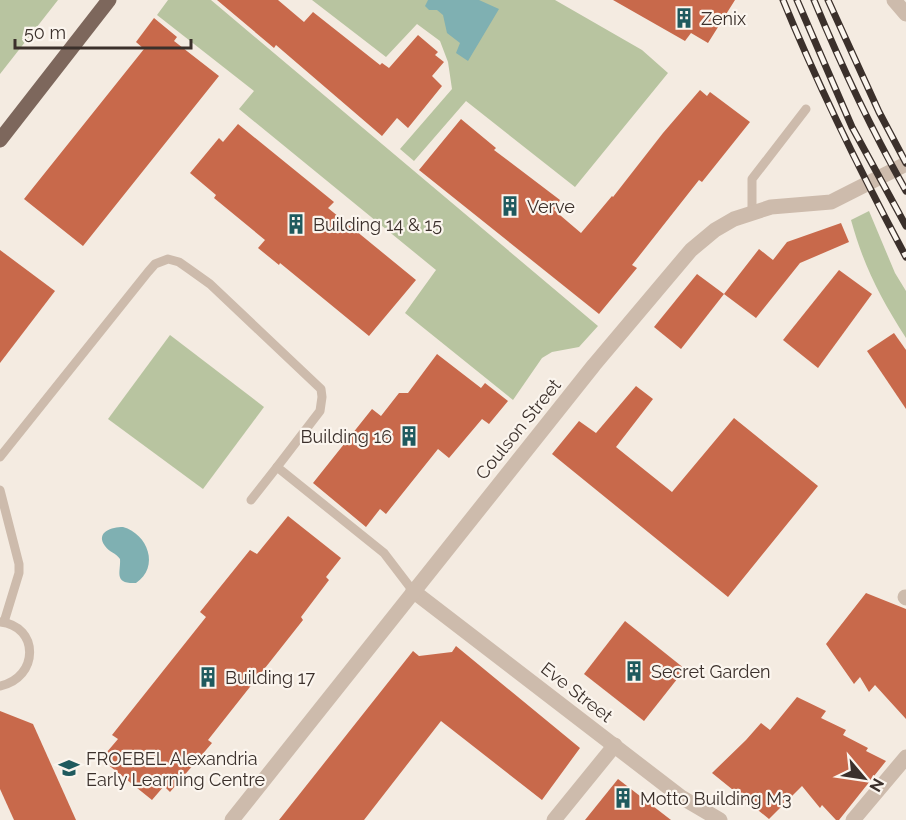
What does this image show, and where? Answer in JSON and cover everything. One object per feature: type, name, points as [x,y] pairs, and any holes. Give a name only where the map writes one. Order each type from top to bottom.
[{"type":"main road","points":[[0,140],[109,0]]},
{"type":"street","points":[[894,0],[906,14]]},
{"type":"street","name":"Coulson Street","points":[[231,820],[594,365],[691,250],[715,230],[734,219],[752,212],[788,205],[818,205],[831,202],[906,164]]},
{"type":"street","name":"Eve Street","points":[[413,591],[681,797],[720,820]]},
{"type":"street","points":[[554,820],[615,745]]},
{"type":"street","points":[[853,820],[906,757]]},
{"type":"lane","points":[[752,212],[752,179],[806,109]]},
{"type":"lane","points":[[0,457],[148,272],[155,264],[168,259],[179,262],[210,284],[321,389],[320,411],[250,500]]},
{"type":"lane","points":[[277,467],[384,553],[413,591]]},
{"type":"lane","points":[[0,490],[19,564],[19,573],[2,622],[22,632],[30,651],[25,671],[18,679],[0,686]]},
{"type":"green space","points":[[0,0],[58,0],[0,74]]},
{"type":"green space","points":[[168,0],[211,0],[598,326],[579,347],[552,352],[542,358],[513,400],[405,313],[436,270],[239,109],[254,91],[157,15]]},
{"type":"green space","points":[[312,0],[555,0],[642,50],[668,73],[575,187],[466,101],[414,161],[400,149],[452,89],[448,62],[440,41],[417,24],[386,57]]},
{"type":"green space","points":[[869,211],[895,273],[906,291],[906,338],[874,281],[861,252],[851,220]]},
{"type":"green space","points":[[170,335],[264,407],[203,489],[108,419]]},
{"type":"water","points":[[428,0],[479,0],[499,9],[468,61],[456,53],[460,43],[447,33],[443,15],[425,6]]},
{"type":"water","points":[[123,527],[139,536],[148,552],[148,568],[136,583],[124,582],[121,579],[120,559],[102,541],[106,531]]},
{"type":"building","points":[[217,0],[278,0],[304,22],[313,12],[380,65],[382,63],[389,68],[418,35],[438,52],[435,55],[444,62],[432,76],[442,86],[408,128],[397,118],[382,136],[276,45],[274,48]]},
{"type":"building","name":"Zenix","points":[[613,0],[735,0],[708,43],[691,33],[685,41]]},
{"type":"building","points":[[154,18],[177,37],[174,41],[219,76],[83,246],[24,199],[144,49],[136,42]]},
{"type":"building","name":"Verve","points":[[700,90],[707,96],[710,92],[750,122],[702,182],[699,180],[632,265],[637,268],[599,314],[419,170],[461,119],[496,148],[494,150],[560,200],[554,210],[581,233]]},
{"type":"building","name":"Building 14 & 15","points":[[238,124],[334,202],[328,208],[416,280],[369,336],[280,263],[279,265],[258,248],[265,240],[214,198],[216,195],[190,173],[219,138],[223,142]]},
{"type":"building","points":[[841,223],[849,242],[800,263],[756,318],[724,294],[759,249],[773,260],[787,242]]},
{"type":"building","points":[[0,250],[55,291],[0,363]]},
{"type":"building","points":[[839,270],[872,294],[818,368],[783,340]]},
{"type":"building","points":[[697,274],[724,294],[681,349],[654,327]]},
{"type":"building","points":[[894,333],[906,350],[906,409],[867,351]]},
{"type":"building","name":"Building 16","points":[[437,354],[481,388],[485,383],[508,401],[489,424],[482,419],[449,458],[438,449],[386,514],[380,509],[366,527],[313,483],[372,409],[381,416],[399,393],[408,393]]},
{"type":"building","points":[[636,386],[653,399],[616,447],[672,492],[734,418],[818,486],[728,597],[552,454],[579,421],[596,433]]},
{"type":"building","name":"Building 17","points":[[288,516],[341,558],[326,577],[329,580],[301,617],[303,620],[208,740],[212,743],[170,792],[164,786],[152,800],[101,759],[118,739],[112,735],[206,617],[200,612],[250,550],[257,554]]},
{"type":"building","points":[[866,593],[906,609],[906,719],[875,685],[869,692],[860,677],[854,684],[826,644]]},
{"type":"building","name":"Secret Garden","points":[[625,621],[685,669],[644,721],[584,674]]},
{"type":"building","points":[[456,646],[580,748],[542,800],[441,721],[364,820],[279,820],[413,651],[419,656],[452,652]]},
{"type":"building","points":[[797,697],[826,711],[821,718],[846,730],[843,735],[868,748],[866,751],[886,761],[839,820],[836,820],[822,805],[820,808],[802,786],[769,819],[712,773],[761,723],[770,730]]},
{"type":"building","points":[[0,711],[33,724],[76,820],[14,820],[0,789]]},
{"type":"building","name":"Motto Building M3","points":[[618,779],[671,820],[585,820]]},
{"type":"railway","points":[[783,0],[841,130],[906,257]]},
{"type":"railway","points":[[797,0],[852,127],[906,226]]},
{"type":"railway","points":[[814,0],[857,97],[906,191]]},
{"type":"railway","points":[[828,0],[879,112],[906,163]]},
{"type":"place","name":"Zenix","points":[[684,18]]},
{"type":"place","name":"Verve","points":[[510,206]]},
{"type":"place","name":"Building 14 & 15","points":[[296,224]]},
{"type":"place","name":"Building 16","points":[[409,436]]},
{"type":"place","name":"Secret Garden","points":[[634,671]]},
{"type":"place","name":"Building 17","points":[[208,677]]},
{"type":"place","name":"FROEBEL Alexandria Early Learning Centre","points":[[69,768]]},
{"type":"place","name":"Motto Building M3","points":[[623,798]]}]
